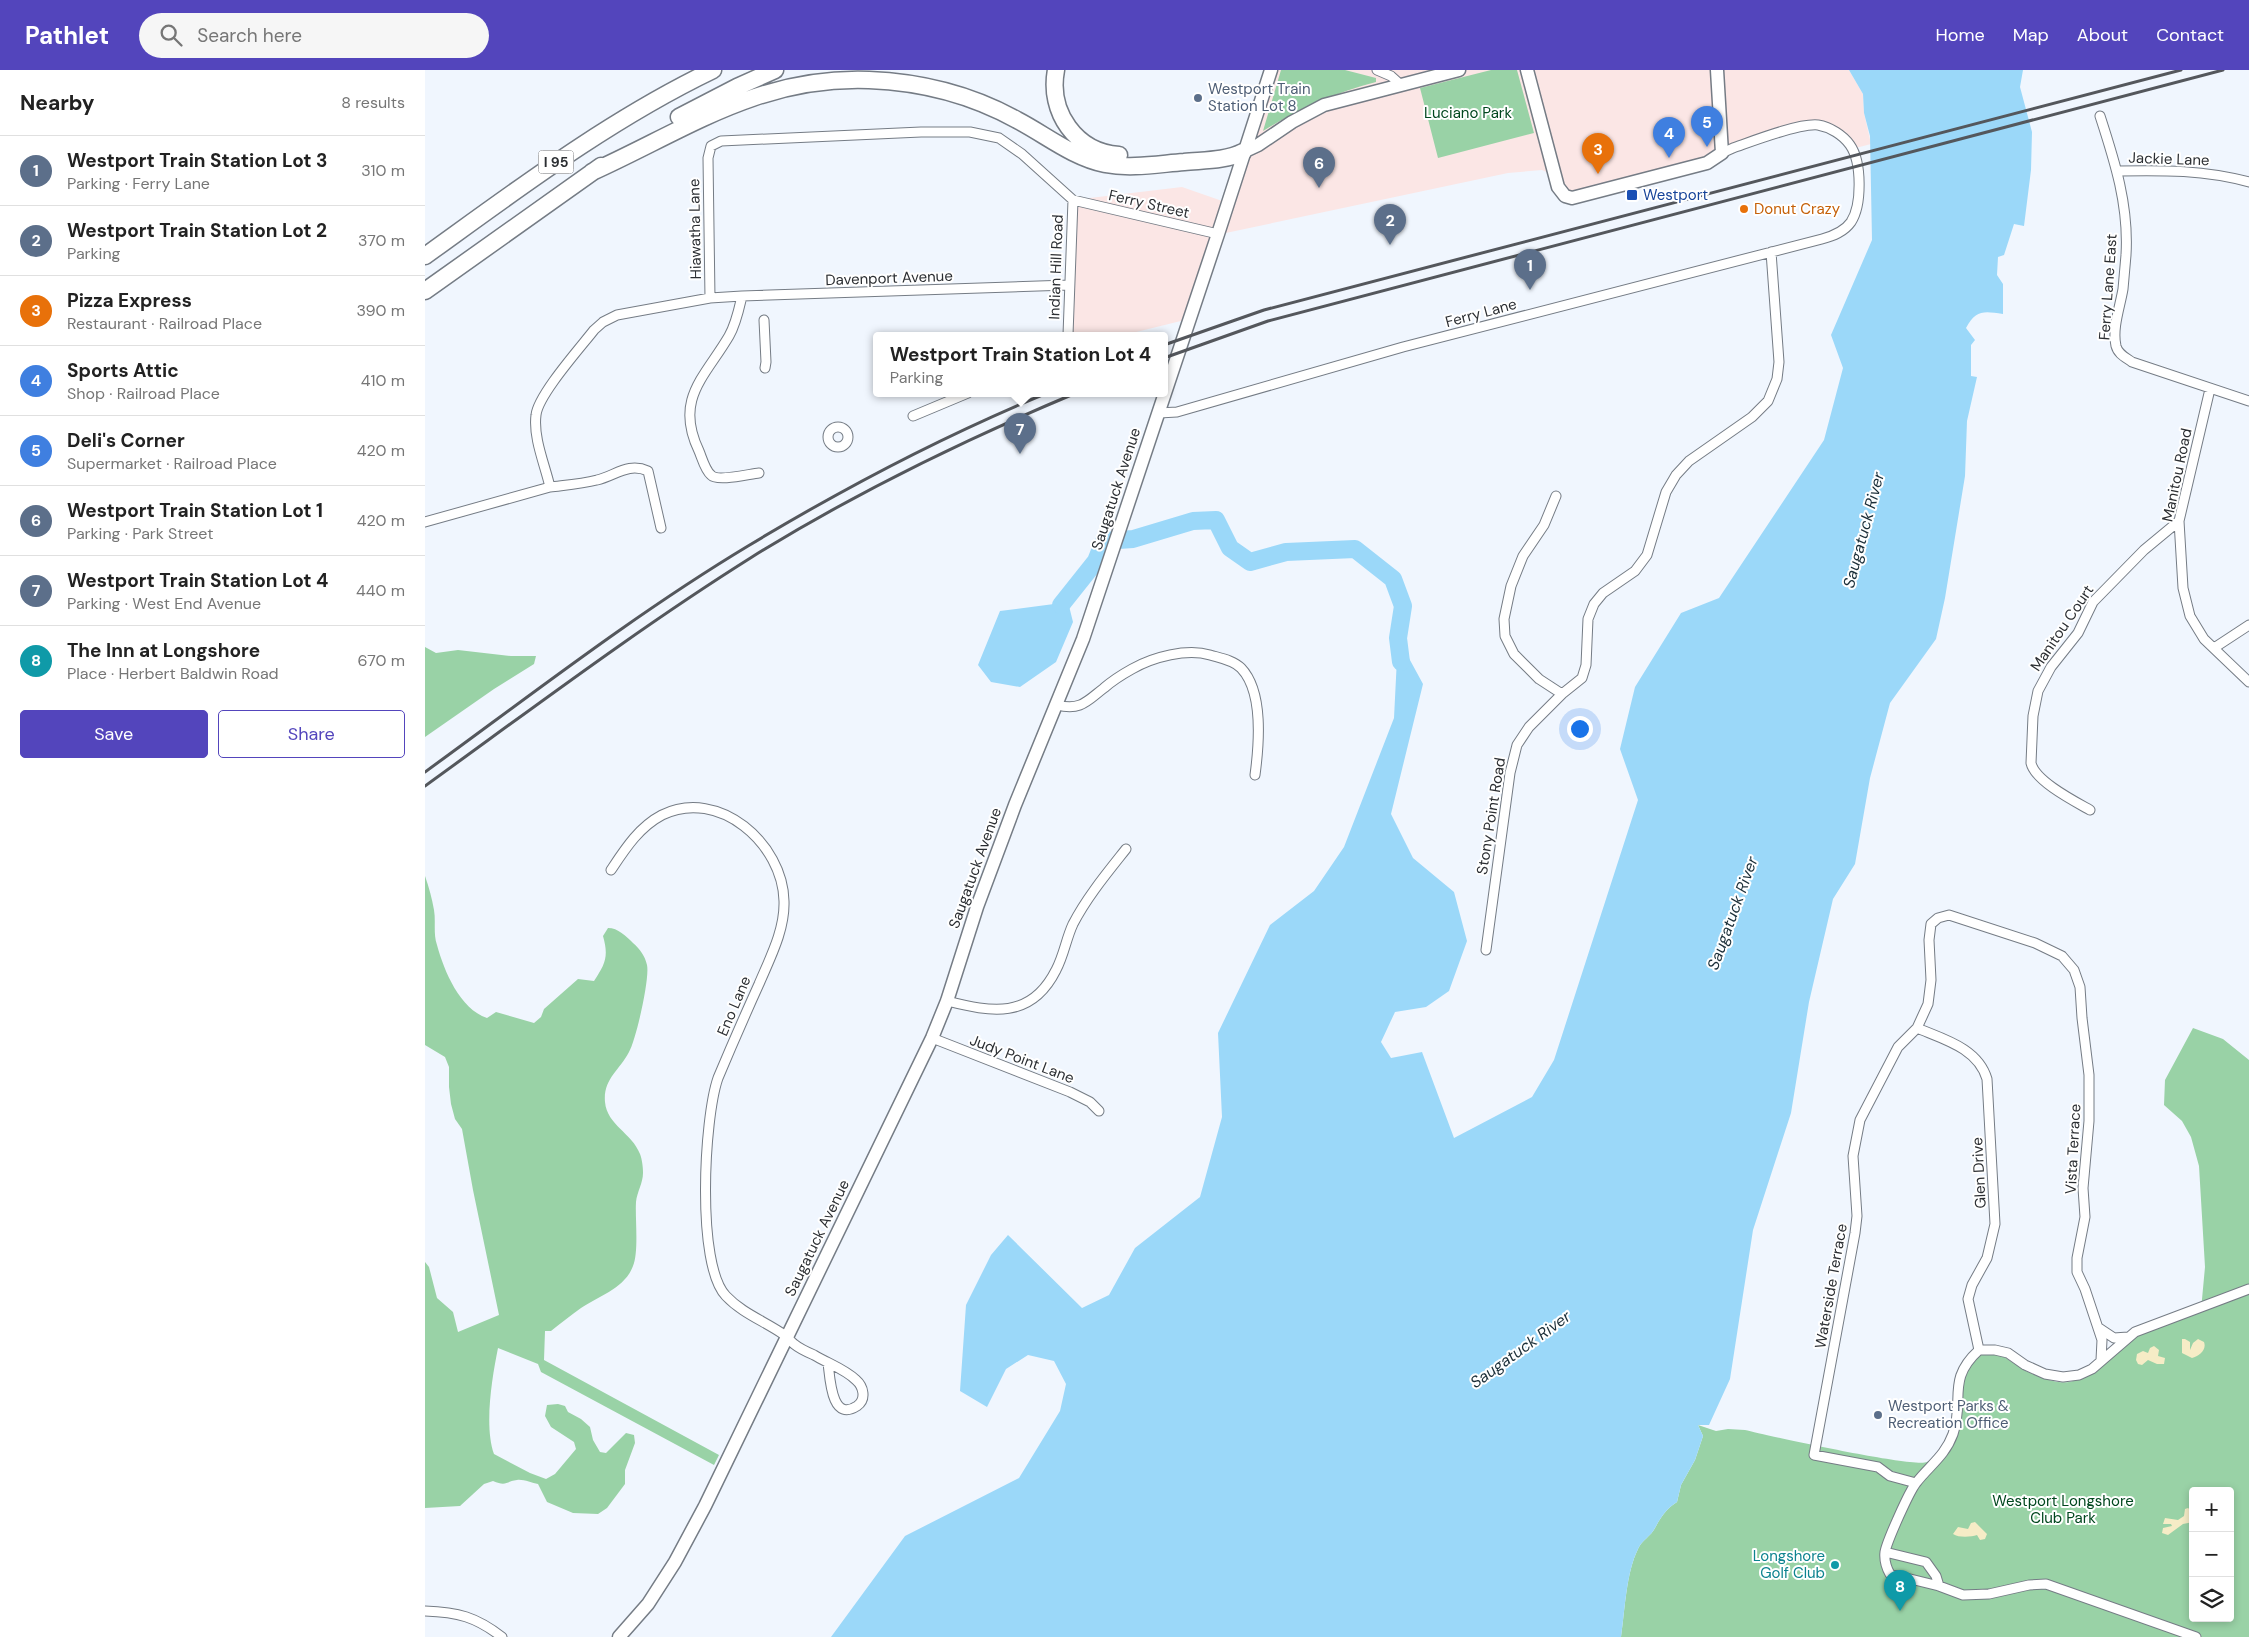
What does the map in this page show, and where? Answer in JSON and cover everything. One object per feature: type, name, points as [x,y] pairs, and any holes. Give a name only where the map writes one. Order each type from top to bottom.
[{"type":"highway","points":[[694,79],[709,70]]},
{"type":"highway","name":"I 95","points":[[425,256],[605,129],[713,70]]},
{"type":"highway","name":"I 95","points":[[425,291],[592,172],[679,117],[775,70]]},
{"type":"highway","points":[[1056,70],[1055,93],[1062,118],[1078,139],[1091,147],[1115,155],[1130,156],[1234,148],[1243,152]]},
{"type":"highway","points":[[592,172],[740,101],[784,88],[840,80],[907,83],[964,97],[1018,120],[1071,152],[1104,164],[1125,166],[1231,158],[1243,152]]},
{"type":"main road","name":"Saugatuck Avenue","points":[[1168,384],[1271,70]]},
{"type":"main road","points":[[1243,152],[1324,105],[1459,70]]},
{"type":"main road","points":[[1527,70],[1557,182],[1565,196],[1576,197],[1707,163],[1722,153],[1717,70]]},
{"type":"main road","name":"Saugatuck Avenue","points":[[619,1637],[648,1604],[675,1562],[705,1506],[932,1038],[947,1001],[980,898],[1015,806],[1057,705],[1114,549],[1164,397]]},
{"type":"street","points":[[1377,70],[1391,76],[1401,85]]},
{"type":"street","name":"Ferry Lane East","points":[[2100,116],[2118,171],[2125,220],[2126,252],[2123,289],[2116,326],[2116,345],[2120,355],[2132,362],[2249,401]]},
{"type":"street","name":"Ferry Lane","points":[[1159,413],[1177,412],[1394,350],[1827,238],[1843,230],[1850,223],[1855,212],[1859,194],[1859,178],[1850,145],[1831,130],[1817,125],[1802,126],[1722,153]]},
{"type":"street","name":"Hiawatha Lane","points":[[550,487],[535,426],[536,413],[542,398],[594,330],[603,322],[617,315],[710,298],[708,158],[711,146],[721,141],[921,132],[970,132],[999,138],[1022,154],[1073,200]]},
{"type":"street","name":"Jackie Lane","points":[[2118,171],[2171,170],[2211,173],[2249,182]]},
{"type":"street","name":"Ferry Street","points":[[1073,200],[1218,234]]},
{"type":"street","name":"Indian Hill Road","points":[[1068,332],[1068,285],[1073,200]]},
{"type":"street","name":"Stony Point Road","points":[[1486,950],[1510,773],[1517,745],[1529,727],[1562,694],[1582,678],[1586,665],[1588,618],[1594,604],[1603,594],[1635,571],[1647,555],[1666,492],[1676,475],[1689,461],[1752,418],[1768,401],[1777,379],[1779,362],[1771,252]]},
{"type":"street","name":"Davenport Avenue","points":[[710,298],[1068,285]]},
{"type":"street","points":[[742,296],[729,334],[697,384],[689,407],[689,424],[711,475],[717,479],[759,473]]},
{"type":"street","points":[[763,320],[765,368]]},
{"type":"street","name":"Manitou Road","points":[[2210,388],[2179,521],[2183,588],[2190,616],[2204,639],[2249,682]]},
{"type":"street","points":[[913,416],[958,397]]},
{"type":"street","points":[[425,522],[550,487],[599,480],[620,470],[639,467],[648,471],[661,528]]},
{"type":"street","points":[[1556,496],[1544,524],[1523,556],[1511,586],[1504,618],[1505,636],[1514,654],[1539,679],[1562,694]]},
{"type":"street","name":"Manitou Court","points":[[2090,810],[2067,797],[2033,770],[2031,762],[2033,716],[2039,686],[2051,667],[2079,633],[2093,602],[2144,550],[2179,521]]},
{"type":"street","points":[[2214,648],[2249,625]]},
{"type":"street","points":[[1057,705],[1065,707],[1084,704],[1133,668],[1159,659],[1198,652],[1220,657],[1241,669],[1254,693],[1258,725],[1255,775]]},
{"type":"street","name":"Eno Lane","points":[[611,870],[632,840],[651,822],[669,812],[697,808],[721,813],[751,831],[770,853],[781,876],[784,900],[781,928],[718,1078],[712,1099],[707,1146],[706,1234],[710,1262],[724,1294],[749,1315],[787,1337],[796,1346],[828,1363],[856,1380],[863,1390],[863,1399],[857,1406],[845,1409],[836,1404],[828,1363]]},
{"type":"street","points":[[947,1001],[999,1011],[1019,1005],[1038,994],[1055,972],[1077,917],[1096,887],[1126,849]]},
{"type":"street","name":"Waterside Terrace","points":[[1916,1483],[1890,1476],[1878,1467],[1814,1455],[1855,1233],[1857,1216],[1853,1156],[1860,1120],[1898,1047],[1917,1028],[1927,1004],[1931,980],[1929,940],[1931,924],[1938,918],[1949,915],[2035,943],[2061,956],[2074,970]]},
{"type":"street","name":"Vista Terrace","points":[[2074,970],[2080,987],[2089,1075],[2089,1121],[2083,1188],[2085,1217],[2077,1258],[2077,1272],[2102,1340],[2101,1360]]},
{"type":"street","name":"Glen Drive","points":[[1917,1028],[1971,1054],[1984,1068],[1987,1079],[1995,1224],[1987,1258],[1972,1285],[1967,1299],[1979,1350]]},
{"type":"street","name":"Judy Point Lane","points":[[932,1038],[1070,1092],[1090,1102],[1099,1112]]},
{"type":"street","points":[[2196,1637],[2046,1584],[2029,1585],[1974,1595],[1953,1593],[1939,1586],[1890,1574],[1885,1564],[1885,1552],[1916,1483],[1933,1467],[1947,1448],[1954,1433],[1960,1373],[1968,1360],[1979,1350],[1995,1350],[2008,1353],[2025,1365],[2045,1374],[2063,1377],[2079,1375],[2091,1369],[2135,1332],[2249,1289]]},
{"type":"street","points":[[2097,1326],[2114,1338],[2128,1337]]},
{"type":"street","points":[[1885,1552],[1926,1562],[1936,1576],[1939,1586]]},
{"type":"street","points":[[425,1612],[464,1615],[487,1626],[502,1637]]},
{"type":"shaded area","points":[[1271,70],[1849,70],[1863,94],[1864,113],[1871,144],[1852,149],[1850,145],[1817,125],[1572,198],[1555,176],[1542,170],[1508,173],[1221,234],[1189,319],[1136,332],[1068,332],[1073,200],[1182,187],[1228,203]]},
{"type":"green space","points":[[1281,70],[1345,70],[1376,78],[1376,82],[1317,102],[1263,131]]},
{"type":"green space","name":"Luciano Park","points":[[1491,70],[1517,70],[1534,133],[1438,158],[1420,88]]},
{"type":"green space","points":[[425,647],[436,653],[458,650],[511,656],[536,656],[534,664],[425,737]]},
{"type":"green space","points":[[425,876],[434,910],[436,941],[444,966],[461,998],[477,1013],[487,1018],[496,1012],[534,1023],[541,1017],[544,1009],[578,979],[594,981],[605,960],[606,950],[603,936],[608,928],[618,931],[628,938],[640,950],[647,965],[642,1009],[632,1045],[625,1059],[609,1081],[605,1094],[605,1102],[610,1117],[631,1140],[642,1161],[643,1177],[636,1202],[635,1260],[629,1274],[618,1286],[581,1308],[551,1331],[545,1331],[544,1360],[719,1455],[714,1465],[541,1372],[538,1364],[498,1348],[490,1402],[491,1443],[494,1454],[530,1473],[546,1479],[555,1474],[576,1449],[574,1442],[551,1427],[545,1416],[547,1405],[558,1404],[565,1406],[568,1412],[581,1419],[590,1427],[593,1440],[600,1452],[606,1453],[626,1433],[634,1435],[635,1443],[625,1470],[625,1484],[607,1508],[598,1514],[573,1513],[547,1502],[538,1484],[519,1480],[504,1484],[493,1481],[484,1484],[460,1506],[425,1508],[425,1262],[429,1267],[437,1298],[453,1312],[458,1332],[499,1315],[462,1129],[455,1119],[451,1104],[449,1067],[445,1057],[425,1045]]},
{"type":"green space","name":"Westport Longshore Club Park","points":[[2193,1028],[2223,1039],[2249,1060],[2249,1637],[1621,1637],[1628,1580],[1634,1559],[1640,1546],[1653,1531],[1659,1520],[1677,1502],[1681,1485],[1695,1460],[1703,1436],[1698,1425],[1716,1431],[1728,1429],[1745,1430],[1896,1460],[1916,1463],[1927,1462],[1943,1451],[1953,1437],[1958,1421],[1965,1373],[1971,1362],[1981,1354],[1987,1352],[1999,1354],[2026,1371],[2049,1380],[2073,1381],[2134,1337],[2167,1322],[2201,1310],[2205,1267],[2199,1166],[2191,1137],[2182,1121],[2164,1105],[2165,1080]]},
{"type":"sand","points":[[2182,1339],[2190,1342],[2190,1350],[2193,1343],[2198,1339],[2204,1342],[2204,1348],[2200,1354],[2192,1358],[2182,1353]]},
{"type":"sand","points":[[2154,1346],[2159,1350],[2158,1356],[2165,1358],[2164,1364],[2157,1364],[2148,1360],[2142,1365],[2138,1364],[2136,1360],[2137,1354],[2143,1351],[2148,1353],[2150,1348]]},
{"type":"sand","points":[[2185,1509],[2189,1509],[2189,1523],[2183,1524],[2168,1535],[2162,1533],[2163,1528],[2172,1526],[2171,1524],[2163,1524],[2165,1518],[2178,1520],[2184,1516]]},
{"type":"sand","points":[[1975,1522],[1987,1534],[1985,1539],[1980,1540],[1977,1535],[1965,1537],[1953,1534],[1958,1527],[1968,1529],[1971,1523]]},
{"type":"water","name":"Saugatuck River","points":[[1849,70],[2023,70],[2020,87],[2032,132],[2031,170],[2024,226],[2014,224],[2004,255],[1998,257],[1997,275],[2003,284],[2003,314],[1981,313],[1973,318],[1966,328],[1975,340],[1971,345],[1971,376],[1977,377],[1967,421],[1965,476],[1945,598],[1936,639],[1890,703],[1870,778],[1855,864],[1833,899],[1809,1002],[1791,1113],[1753,1230],[1730,1379],[1709,1425],[1698,1425],[1703,1436],[1695,1460],[1681,1485],[1677,1502],[1659,1520],[1653,1531],[1638,1549],[1628,1580],[1621,1637],[831,1637],[905,1536],[1019,1478],[1060,1411],[1066,1384],[1054,1361],[1028,1355],[1006,1369],[987,1407],[960,1391],[966,1305],[991,1255],[1008,1235],[1082,1308],[1109,1295],[1135,1248],[1200,1197],[1222,1117],[1218,1033],[1270,925],[1314,891],[1344,847],[1394,718],[1398,638],[1423,684],[1391,814],[1413,858],[1454,892],[1467,941],[1449,991],[1426,1007],[1395,1012],[1381,1042],[1391,1058],[1422,1052],[1454,1138],[1532,1097],[1554,1060],[1638,800],[1620,749],[1635,687],[1681,613],[1719,598],[1824,440],[1843,368],[1831,335],[1872,240],[1870,136],[1864,113],[1863,94]]},
{"type":"water","points":[[1054,604],[1069,606],[1073,622],[1056,662],[1020,687],[991,682],[978,665],[1000,611]]},
{"type":"waterway","points":[[1061,605],[1096,561],[1104,541],[1133,539],[1193,521],[1216,520],[1230,548],[1250,562],[1286,552],[1355,549],[1393,579],[1403,606],[1398,638],[1401,662]]},
{"type":"railway","points":[[1168,344],[1264,310],[2181,70]]},
{"type":"railway","points":[[1168,357],[1268,321],[2223,70]]},
{"type":"railway","points":[[425,772],[624,627],[748,546],[857,483],[932,445],[1038,397]]},
{"type":"railway","points":[[425,786],[627,640],[752,557],[870,489],[993,429],[1067,397]]},
{"type":"place","name":"Westport Train Station Lot 8","points":[[1198,98]]},
{"type":"place","name":"Deli's Corner","points":[[1707,147]]},
{"type":"place","name":"Sports Attic","points":[[1669,158]]},
{"type":"place","name":"Pizza Express","points":[[1598,174]]},
{"type":"place","name":"Westport Train Station Lot 1","points":[[1319,188]]},
{"type":"place","name":"Westport","points":[[1632,195]]},
{"type":"place","name":"Donut Crazy","points":[[1744,209]]},
{"type":"place","name":"Westport Train Station Lot 2","points":[[1390,245]]},
{"type":"place","name":"Westport Train Station Lot 3","points":[[1530,290]]},
{"type":"place","name":"Westport Train Station Lot 4","points":[[1020,454]]},
{"type":"place","name":"Westport Parks & Recreation Office","points":[[1878,1415]]},
{"type":"place","name":"Longshore Golf Club","points":[[1835,1565]]},
{"type":"place","name":"The Inn at Longshore","points":[[1900,1611]]}]
